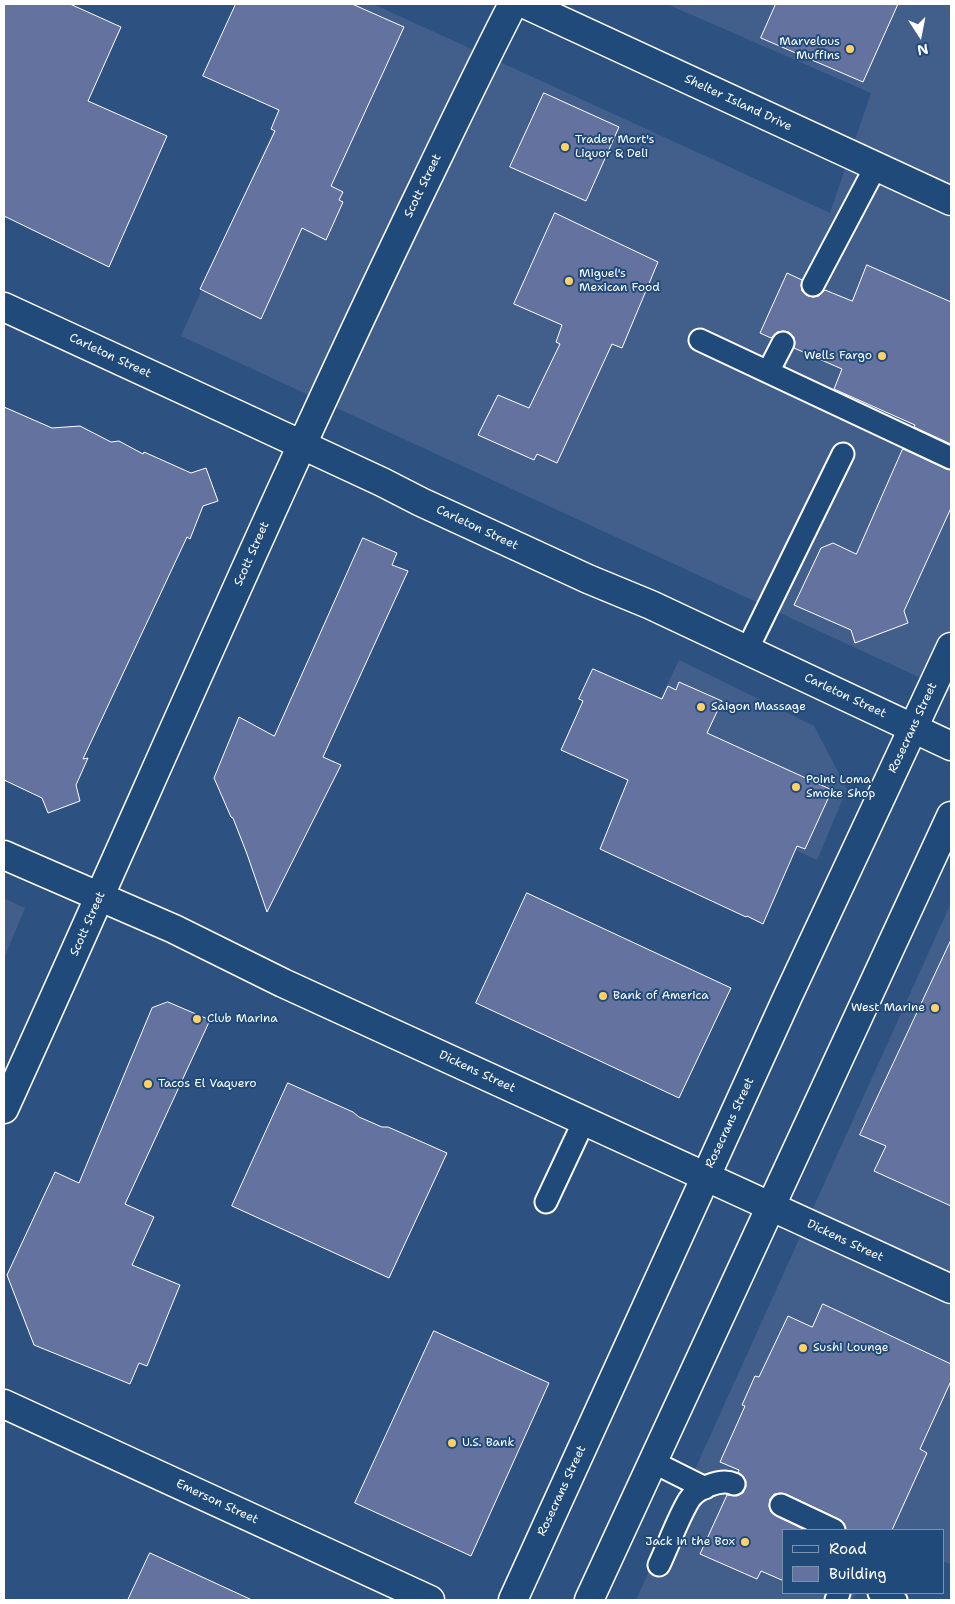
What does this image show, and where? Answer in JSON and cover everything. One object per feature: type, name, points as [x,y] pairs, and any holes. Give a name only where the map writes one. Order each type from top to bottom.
[{"type":"main road","name":"Scott Street","points":[[4,1109],[100,898],[300,445],[414,204],[513,4]]},
{"type":"main road","name":"Shelter Island Drive","points":[[525,4],[951,201]]},
{"type":"main road","name":"Carleton Street","points":[[4,307],[588,579],[651,605],[951,746]]},
{"type":"main road","name":"Rosecrans Street","points":[[513,1600],[951,647]]},
{"type":"main road","points":[[589,1600],[951,816]]},
{"type":"main road","name":"Dickens Street","points":[[4,855],[174,929],[283,983],[951,1289]]},
{"type":"main road","name":"Emerson Street","points":[[4,1404],[430,1600]]},
{"type":"lane","points":[[813,285],[876,166]]},
{"type":"lane","points":[[700,340],[951,458]]},
{"type":"lane","points":[[768,372],[783,343]]},
{"type":"lane","points":[[747,650],[843,454]]},
{"type":"lane","points":[[546,1202],[584,1121]]},
{"type":"lane","points":[[653,1462],[705,1488]]},
{"type":"lane","points":[[659,1565],[690,1498],[713,1483],[729,1482],[734,1484]]},
{"type":"lane","points":[[781,1505],[832,1529]]},
{"type":"lane","points":[[881,1594],[896,1600]]},
{"type":"shaded area","points":[[330,4],[373,4],[830,213],[871,93],[667,4],[951,4],[951,692],[181,336]]},
{"type":"shaded area","points":[[679,660],[814,726],[847,789],[817,860],[625,772]]},
{"type":"shaded area","points":[[4,898],[25,908],[4,958]]},
{"type":"shaded area","points":[[951,903],[951,1564],[945,1562],[945,1529],[782,1529],[782,1594],[855,1594],[852,1600],[636,1600]]},
{"type":"building","points":[[4,4],[70,4],[121,27],[88,101],[167,136],[109,267],[4,216]]},
{"type":"building","points":[[236,4],[352,4],[404,27],[331,186],[343,192],[339,200],[343,202],[326,240],[302,228],[261,319],[200,289],[275,131],[271,129],[279,110],[203,76]]},
{"type":"building","points":[[776,4],[898,4],[863,82],[761,38]]},
{"type":"building","name":"Trader Mort's Liquor & Deli","points":[[544,93],[619,127],[586,201],[510,167]]},
{"type":"building","points":[[555,213],[658,262],[622,348],[612,344],[557,463],[537,454],[534,460],[478,435],[498,395],[529,408],[560,344],[556,342],[562,325],[514,304]]},
{"type":"building","name":"Wells Fargo","points":[[867,265],[951,302],[951,444],[914,427],[915,425],[834,389],[842,369],[794,348],[794,337],[789,332],[777,332],[771,338],[760,333],[787,273],[802,280],[802,291],[808,296],[819,296],[825,290],[852,301]]},
{"type":"building","points":[[4,407],[52,428],[80,426],[111,442],[119,441],[143,454],[144,452],[191,473],[206,468],[218,501],[203,506],[190,539],[187,537],[83,759],[88,758],[76,785],[80,801],[48,813],[42,798],[4,780]]},
{"type":"building","points":[[903,449],[951,470],[951,508],[904,611],[908,623],[855,643],[851,630],[794,605],[821,548],[833,543],[856,554]]},
{"type":"building","points":[[363,538],[397,553],[392,565],[408,571],[323,757],[341,765],[267,912],[233,818],[214,778],[239,717],[274,736]]},
{"type":"building","points":[[593,669],[662,699],[668,686],[676,690],[679,682],[722,701],[707,733],[832,790],[805,849],[797,846],[763,924],[600,849],[628,780],[561,750],[583,701],[579,699]]},
{"type":"building","name":"Bank of America","points":[[527,893],[731,988],[679,1098],[476,1003]]},
{"type":"building","name":"West Marine","points":[[951,940],[951,1206],[874,1171],[886,1146],[860,1135]]},
{"type":"building","points":[[168,1002],[210,1020],[125,1204],[154,1217],[132,1265],[180,1285],[147,1366],[139,1363],[130,1384],[34,1345],[7,1275],[55,1172],[79,1183],[152,1008]]},
{"type":"building","points":[[288,1083],[353,1112],[359,1117],[382,1127],[388,1127],[447,1153],[389,1278],[232,1206]]},
{"type":"building","points":[[823,1304],[951,1364],[951,1381],[920,1449],[927,1453],[892,1529],[846,1529],[844,1523],[839,1519],[786,1494],[774,1494],[770,1499],[769,1506],[771,1512],[803,1529],[782,1529],[782,1580],[761,1571],[757,1579],[700,1554],[727,1495],[737,1496],[743,1493],[746,1487],[746,1481],[738,1472],[739,1470],[720,1462],[745,1406],[742,1405],[755,1376],[759,1377],[788,1316],[812,1327]]},
{"type":"building","name":"U.S. Bank","points":[[434,1331],[549,1383],[471,1556],[355,1503]]},
{"type":"building","points":[[150,1553],[252,1600],[128,1600]]},
{"type":"place","name":"Marvelous Muffins","points":[[850,49]]},
{"type":"place","name":"Trader Mort's Liquor & Deli","points":[[565,147]]},
{"type":"place","name":"Miguel's Mexican Food","points":[[569,281]]},
{"type":"place","name":"Wells Fargo","points":[[882,356]]},
{"type":"place","name":"Saigon Massage","points":[[701,707]]},
{"type":"place","name":"Point Loma Smoke Shop","points":[[796,787]]},
{"type":"place","name":"Bank of America","points":[[603,996]]},
{"type":"place","name":"West Marine","points":[[935,1008]]},
{"type":"place","name":"Club Marina","points":[[197,1019]]},
{"type":"place","name":"Tacos El Vaquero","points":[[148,1084]]},
{"type":"place","name":"Sushi Lounge","points":[[803,1348]]},
{"type":"place","name":"U.S. Bank","points":[[452,1443]]},
{"type":"place","name":"Jack in the Box","points":[[745,1542]]}]
